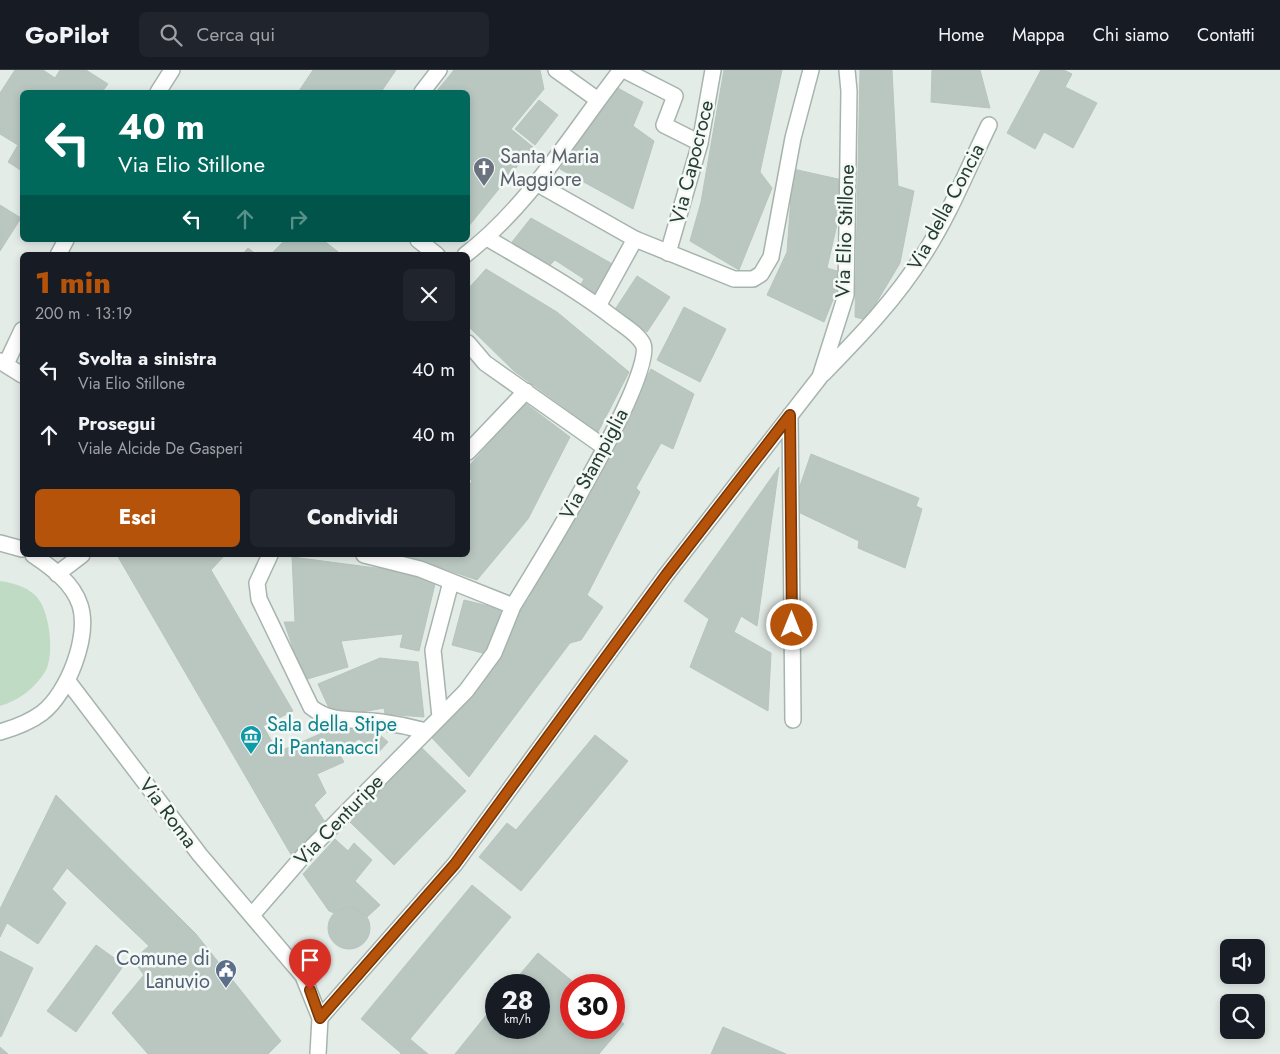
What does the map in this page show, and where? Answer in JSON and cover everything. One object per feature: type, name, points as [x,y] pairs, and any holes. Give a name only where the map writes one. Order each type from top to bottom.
[{"type":"street","points":[[159,90],[172,70]]},
{"type":"street","points":[[424,90],[439,70]]},
{"type":"street","points":[[556,70],[598,100]]},
{"type":"street","points":[[469,252],[487,238],[536,183],[622,70],[675,96],[664,125],[700,143]]},
{"type":"street","name":"Via Capocroce","points":[[668,253],[700,143],[713,70]]},
{"type":"street","points":[[536,183],[635,239],[734,279],[753,278],[761,274],[771,258],[792,138],[811,70]]},
{"type":"street","name":"Via Elio Stillone","points":[[320,1018],[455,864],[666,575],[820,376],[846,295],[849,91],[847,70]]},
{"type":"street","name":"Via della Concia","points":[[820,376],[892,299],[924,254],[947,213],[989,125]]},
{"type":"street","name":"Via Stampiglia","points":[[487,238],[560,280],[598,306],[638,338],[646,353],[639,378],[604,447],[572,507],[513,606]]},
{"type":"street","points":[[598,306],[635,239]]},
{"type":"street","points":[[421,242],[433,252]]},
{"type":"street","points":[[20,333],[3,363],[20,375]]},
{"type":"street","points":[[470,345],[485,363],[604,447]]},
{"type":"street","points":[[470,450],[526,391]]},
{"type":"street","points":[[790,415],[793,720]]},
{"type":"street","points":[[0,544],[20,549]]},
{"type":"street","points":[[0,732],[17,726],[43,712],[53,703],[67,680],[81,641],[83,625],[80,604],[70,587],[36,557]]},
{"type":"street","points":[[57,574],[79,557]]},
{"type":"street","points":[[269,557],[258,583],[259,599],[311,707],[321,715],[337,720],[380,722],[426,731]]},
{"type":"street","points":[[372,557],[420,569],[513,606]]},
{"type":"street","points":[[440,717],[433,650],[451,582]]},
{"type":"street","name":"Via Centuripe","points":[[252,915],[305,854],[466,691],[494,653],[513,606]]},
{"type":"street","name":"Via Roma","points":[[67,680],[200,855],[303,976],[320,1018]]},
{"type":"street","points":[[318,1054],[320,1018]]},
{"type":"green space","points":[[0,581],[19,585],[27,589],[40,602],[47,621],[50,655],[45,672],[41,678],[20,697],[0,706]]},
{"type":"building","points":[[15,70],[43,70],[55,78],[60,70],[86,70],[108,84],[104,90],[20,90],[20,170],[8,162],[18,145],[0,134],[0,93]]},
{"type":"building","points":[[313,70],[396,70],[382,90],[300,90]]},
{"type":"building","name":"Santa Maria Maggiore","points":[[454,70],[540,70],[544,89],[511,129],[533,147],[470,225],[470,90],[438,90]]},
{"type":"building","points":[[724,70],[782,70],[760,172],[772,188],[739,270],[690,241],[701,202]]},
{"type":"building","points":[[860,70],[892,70],[898,186],[914,191],[900,263],[866,320],[855,317]]},
{"type":"building","points":[[932,70],[980,70],[990,108],[931,102]]},
{"type":"building","points":[[1041,70],[1064,70],[1072,74],[1065,87],[1097,103],[1073,148],[1044,132],[1035,149],[1007,133]]},
{"type":"building","points":[[616,87],[643,102],[633,126],[654,141],[633,209],[560,169]]},
{"type":"building","points":[[539,100],[558,115],[535,145],[515,129]]},
{"type":"building","points":[[793,169],[847,181],[827,268],[844,273],[824,322],[767,295],[787,252]]},
{"type":"building","points":[[0,205],[20,217],[20,220],[0,251]]},
{"type":"building","points":[[531,218],[616,266],[597,299],[580,286],[584,279],[555,260],[548,267],[512,242]]},
{"type":"building","points":[[283,242],[326,242],[338,252],[273,252]]},
{"type":"building","points":[[248,248],[253,252],[245,252]]},
{"type":"building","points":[[486,269],[557,312],[629,372],[598,432],[514,371],[470,328],[470,287]]},
{"type":"building","points":[[637,276],[670,297],[647,332],[614,311]]},
{"type":"building","points":[[684,307],[726,329],[700,382],[657,360]]},
{"type":"building","points":[[651,369],[694,394],[673,449],[661,443],[636,488],[640,492],[587,595],[603,607],[581,640],[570,643],[469,777],[432,738],[495,666],[521,609],[530,597],[524,594]]},
{"type":"building","points":[[525,403],[570,437],[528,519],[477,580],[410,557],[470,557],[470,484],[472,481],[470,478],[470,465]]},
{"type":"building","points":[[811,454],[919,498],[916,506],[922,509],[905,568],[858,548],[859,541],[792,509]]},
{"type":"building","points":[[779,467],[757,626],[741,616],[734,632],[771,653],[768,711],[690,667],[709,619],[684,601]]},
{"type":"building","points":[[118,557],[223,557],[211,570],[293,711],[263,726],[278,752],[341,725],[370,726],[388,742],[377,754],[359,739],[338,752],[344,762],[317,774],[326,793],[314,805],[325,822],[293,858]]},
{"type":"building","points":[[292,557],[422,574],[435,584],[419,651],[400,647],[403,634],[341,641],[348,667],[304,680],[284,622],[295,622]]},
{"type":"building","points":[[464,600],[501,609],[490,655],[452,645]]},
{"type":"building","points":[[380,658],[418,662],[424,717],[385,714],[384,708],[333,717],[318,684]]},
{"type":"building","points":[[595,735],[628,761],[521,891],[479,857],[507,823],[516,830]]},
{"type":"building","points":[[420,746],[466,791],[394,865],[347,819]]},
{"type":"building","points":[[56,795],[196,934],[281,1041],[268,1054],[148,1054],[112,1013],[144,975],[133,960],[149,946],[67,868],[52,889],[66,903],[38,944],[7,923],[0,937],[0,909]]},
{"type":"building","points":[[335,839],[348,851],[354,843],[372,860],[355,881],[380,905],[367,917],[351,907],[334,913],[329,911],[303,874]]},
{"type":"building","points":[[472,885],[511,917],[410,1039],[428,1054],[400,1054],[361,1019]]},
{"type":"building","points":[[353,907],[361,910],[367,916],[370,928],[367,940],[361,946],[345,949],[337,946],[331,940],[328,924],[331,916],[337,910]]},
{"type":"building","points":[[96,945],[124,965],[76,1032],[47,1011]]},
{"type":"building","points":[[0,951],[33,968],[1,1037],[0,1036]]},
{"type":"building","points":[[538,953],[564,974],[560,974],[560,1039],[612,1039],[599,1054],[455,1054],[485,1017],[485,1039],[550,1039],[550,974],[520,974]]},
{"type":"building","points":[[723,1027],[786,1054],[711,1054]]},
{"type":"building","points":[[0,1047],[8,1054],[0,1054]]},
{"type":"place","name":"Santa Maria Maggiore","points":[[484,187]]},
{"type":"place","name":"Sala della Stipe di Pantanacci","points":[[251,755]]},
{"type":"place","name":"Comune di Lanuvio","points":[[226,989]]},
{"type":"route","points":[[310,990],[320,1018],[383,944],[430,895],[466,850],[666,575],[790,415],[792,625]]}]
